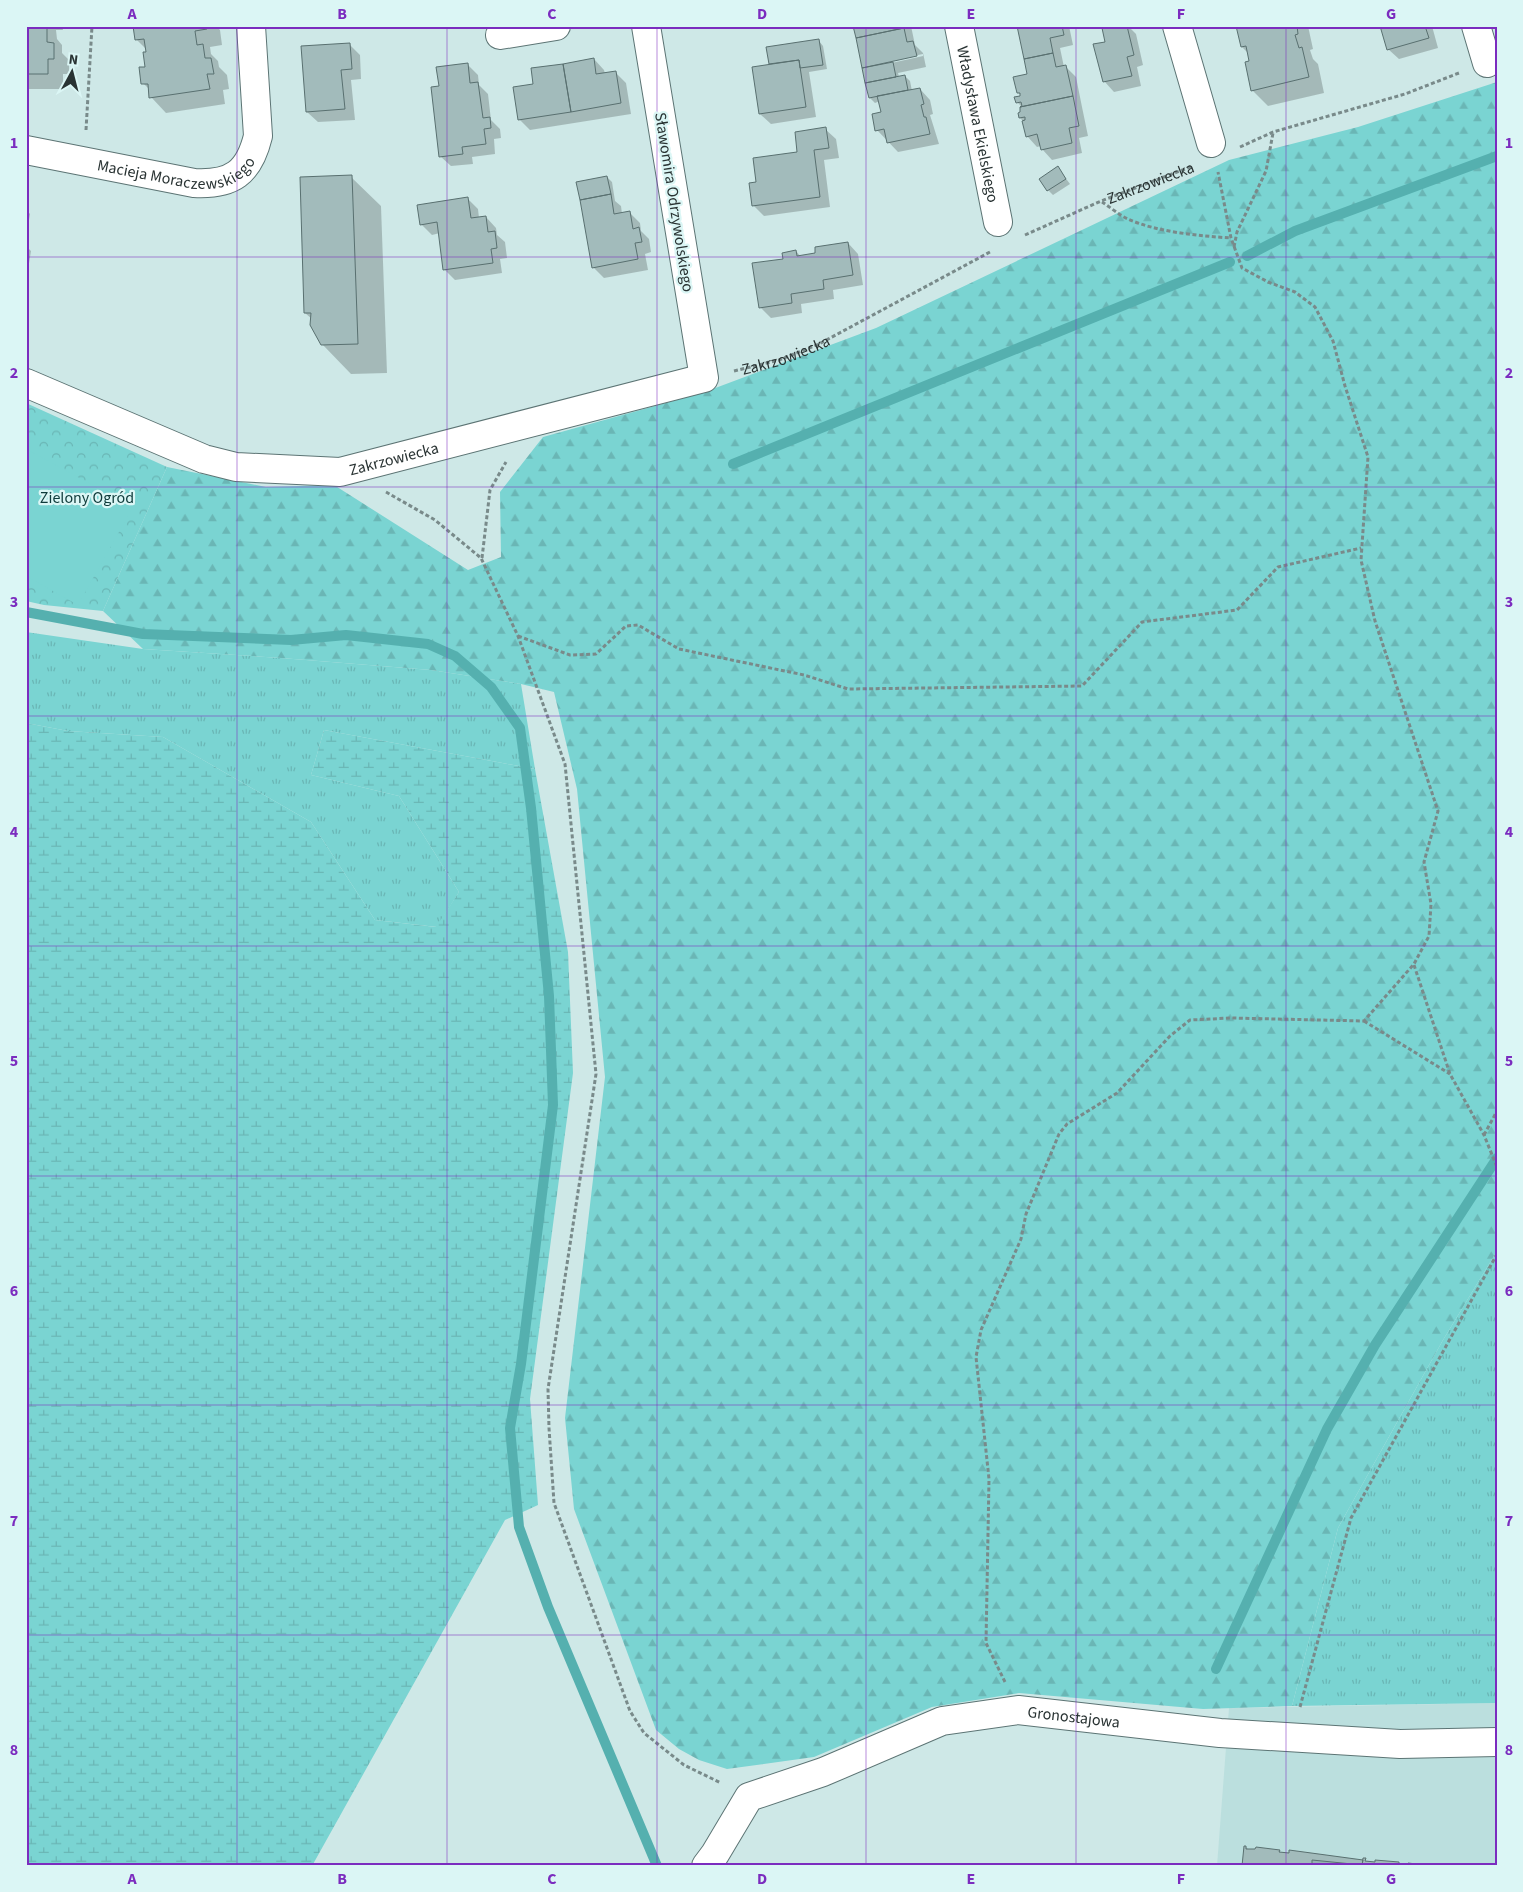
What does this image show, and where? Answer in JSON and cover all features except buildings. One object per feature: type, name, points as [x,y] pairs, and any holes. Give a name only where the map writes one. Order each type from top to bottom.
[{"type":"street","name":"Macieja Moraczewskiego","points":[[26,150],[194,183],[219,182],[238,174],[248,164],[254,153],[258,136],[251,26]]},
{"type":"street","points":[[500,35],[556,26]]},
{"type":"street","name":"Sławomira Odrzywolskiego","points":[[646,26],[704,378]]},
{"type":"street","name":"Władysława Ekielskiego","points":[[959,26],[997,235]]},
{"type":"street","points":[[1177,26],[1214,156]]},
{"type":"street","points":[[1476,26],[1487,63]]},
{"type":"street","name":"Zakrzowiecka","points":[[26,383],[204,459],[236,467],[340,472],[704,378]]},
{"type":"street","name":"Gronostajowa","points":[[749,1797],[823,1772],[942,1721],[1018,1710],[1220,1733],[1291,1738],[1400,1744],[1497,1742]]},
{"type":"street","points":[[706,1866],[749,1797]]},
{"type":"path","points":[[80,161],[87,122],[92,26]]},
{"type":"path","name":"Zakrzowiecka","points":[[1023,236],[1101,201],[1274,132],[1405,94],[1487,63]]},
{"type":"path","points":[[1234,247],[1237,232],[1266,172],[1274,132]]},
{"type":"path","points":[[1214,156],[1231,238],[1242,268],[1268,282],[1295,292],[1315,308],[1333,341],[1345,386],[1368,457],[1360,560],[1375,621],[1438,811],[1424,862],[1431,904],[1429,936],[1414,964],[1364,1021]]},
{"type":"path","points":[[1101,201],[1128,219],[1159,228],[1200,236],[1231,238]]},
{"type":"path","name":"Zakrzowiecka","points":[[704,378],[779,360],[819,344],[997,235]]},
{"type":"path","points":[[482,558],[490,490],[503,466],[534,423]]},
{"type":"path","points":[[383,490],[435,520],[482,558],[518,636],[565,764],[596,1074],[548,1389],[554,1503],[630,1712],[644,1733],[684,1765],[749,1797]]},
{"type":"path","points":[[518,636],[570,655],[596,654],[626,626],[638,625],[679,649],[804,675],[848,690],[1082,686],[1142,622],[1237,610],[1278,567],[1361,548]]},
{"type":"path","points":[[1414,964],[1450,1074],[1484,1135],[1497,1167]]},
{"type":"path","points":[[1018,1710],[986,1643],[989,1479],[976,1357],[981,1330],[1021,1239],[1026,1214],[1059,1134],[1067,1124],[1117,1093],[1170,1036],[1190,1020],[1231,1018],[1364,1021],[1450,1074]]},
{"type":"path","points":[[1484,1135],[1497,1111]]},
{"type":"path","points":[[1291,1738],[1351,1518],[1497,1254]]},
{"type":"shaded area","points":[[1497,1703],[1497,1866],[1217,1866],[1229,1708]]},
{"type":"green space","points":[[1497,82],[1497,1251],[1443,1340],[1338,1528],[1292,1706],[1203,1709],[1019,1693],[932,1707],[814,1757],[727,1769],[699,1760],[679,1749],[656,1730],[574,1509],[565,1418],[605,1077],[577,789],[554,692],[521,684],[431,670],[143,649],[103,611],[167,467],[266,487],[334,485],[468,570],[501,557],[500,492],[543,437],[702,393],[876,328],[1229,160],[1358,127]]},
{"type":"green space","name":"Zielony Ogród","points":[[26,403],[167,467],[103,611],[44,605],[26,601]]},
{"type":"green space","points":[[26,449],[133,507],[78,605],[26,576]]},
{"type":"green space","points":[[26,632],[143,649],[431,670],[521,684],[535,769],[324,730],[311,775],[399,796],[459,892],[437,927],[375,920],[311,822],[163,737],[68,731],[26,723]]},
{"type":"green space","points":[[26,723],[68,731],[163,737],[311,822],[375,920],[436,927],[459,892],[399,796],[311,775],[324,730],[535,769],[568,952],[573,1073],[530,1399],[538,1505],[505,1520],[312,1866],[26,1866]]},
{"type":"green space","points":[[1497,1251],[1497,1703],[1292,1706],[1338,1528],[1443,1340]]},
{"type":"waterway","points":[[1247,256],[1295,231],[1497,156]]},
{"type":"waterway","points":[[733,464],[1230,262]]},
{"type":"waterway","points":[[26,612],[143,634],[291,640],[346,635],[428,644],[455,656],[491,687],[520,728],[531,808],[549,996],[553,1105],[521,1364],[510,1428],[519,1527],[548,1607],[657,1866]]},
{"type":"waterway","points":[[1216,1669],[1327,1429],[1375,1345],[1497,1158]]}]
